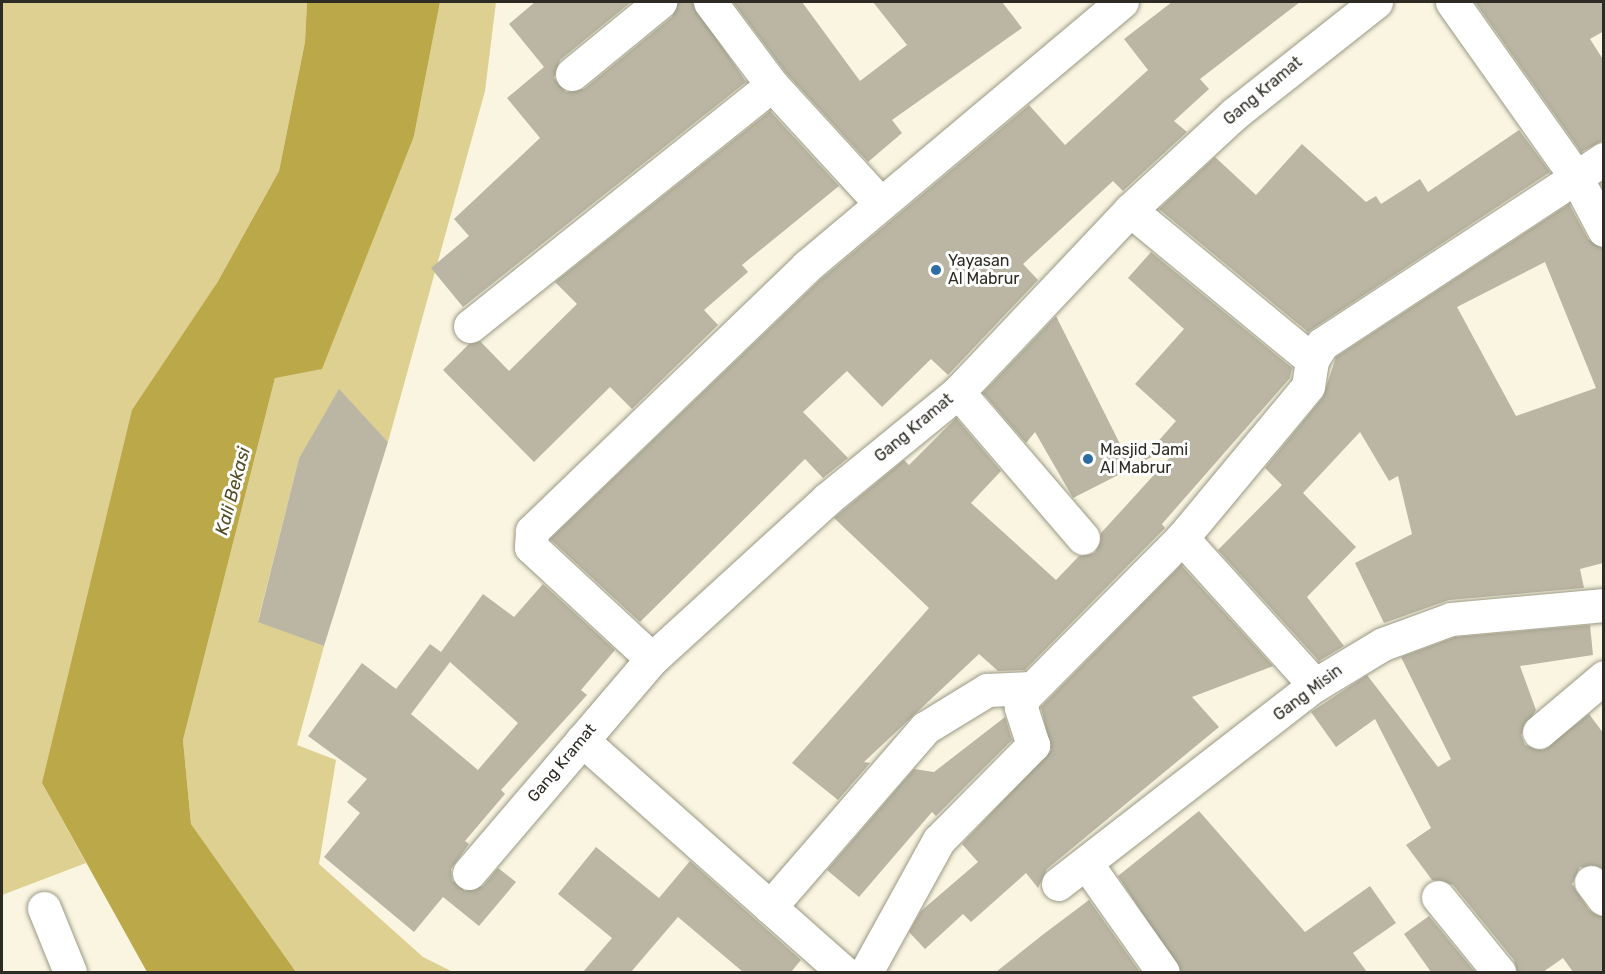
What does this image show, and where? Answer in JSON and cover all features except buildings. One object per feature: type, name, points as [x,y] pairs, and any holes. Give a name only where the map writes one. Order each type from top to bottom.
[{"type":"street","points":[[572,74],[660,2]]},
{"type":"street","points":[[652,659],[531,547],[532,531],[807,266],[1122,2]]},
{"type":"street","name":"Gang Kramat","points":[[469,873],[652,659],[827,499],[958,392],[1130,210],[1234,114],[1376,2]]},
{"type":"street","points":[[1452,2],[1576,177],[1604,230]]},
{"type":"street","points":[[714,3],[772,85],[880,204]]},
{"type":"street","points":[[470,326],[772,85]]},
{"type":"street","points":[[866,972],[939,840],[1034,745],[1021,707],[1031,688],[1182,538],[1308,386],[1312,360],[1344,326],[1604,159]]},
{"type":"street","points":[[1130,210],[1312,360]]},
{"type":"street","points":[[958,392],[1083,538]]},
{"type":"street","points":[[1182,538],[1315,686]]},
{"type":"street","name":"Gang Misin","points":[[1058,884],[1315,686],[1383,644],[1451,619],[1604,604]]},
{"type":"street","points":[[770,908],[925,728],[987,690],[1031,688]]},
{"type":"street","points":[[1539,732],[1599,688]]},
{"type":"street","points":[[582,740],[843,972]]},
{"type":"street","points":[[1086,863],[1163,972]]},
{"type":"street","points":[[1438,897],[1499,972]]},
{"type":"street","points":[[44,908],[70,972]]},
{"type":"shaded area","points":[[2,2],[307,2],[305,42],[279,171],[217,283],[42,783],[86,863],[2,895]]},
{"type":"shaded area","points":[[440,2],[496,2],[485,91],[388,442],[339,390],[299,458],[258,621],[324,646],[297,745],[336,760],[319,864],[423,957],[453,972],[296,972],[191,824],[183,740],[275,378],[414,136]]},
{"type":"water","name":"Kali Bekasi","points":[[307,2],[440,2],[414,136],[322,369],[275,378],[183,740],[191,824],[296,972],[147,972],[42,783],[132,410],[217,283],[279,171],[305,42]]},
{"type":"place","name":"Yayasan Al Mabrur","points":[[936,270]]},
{"type":"place","name":"Masjid Jami Al Mabrur","points":[[1088,459]]}]
